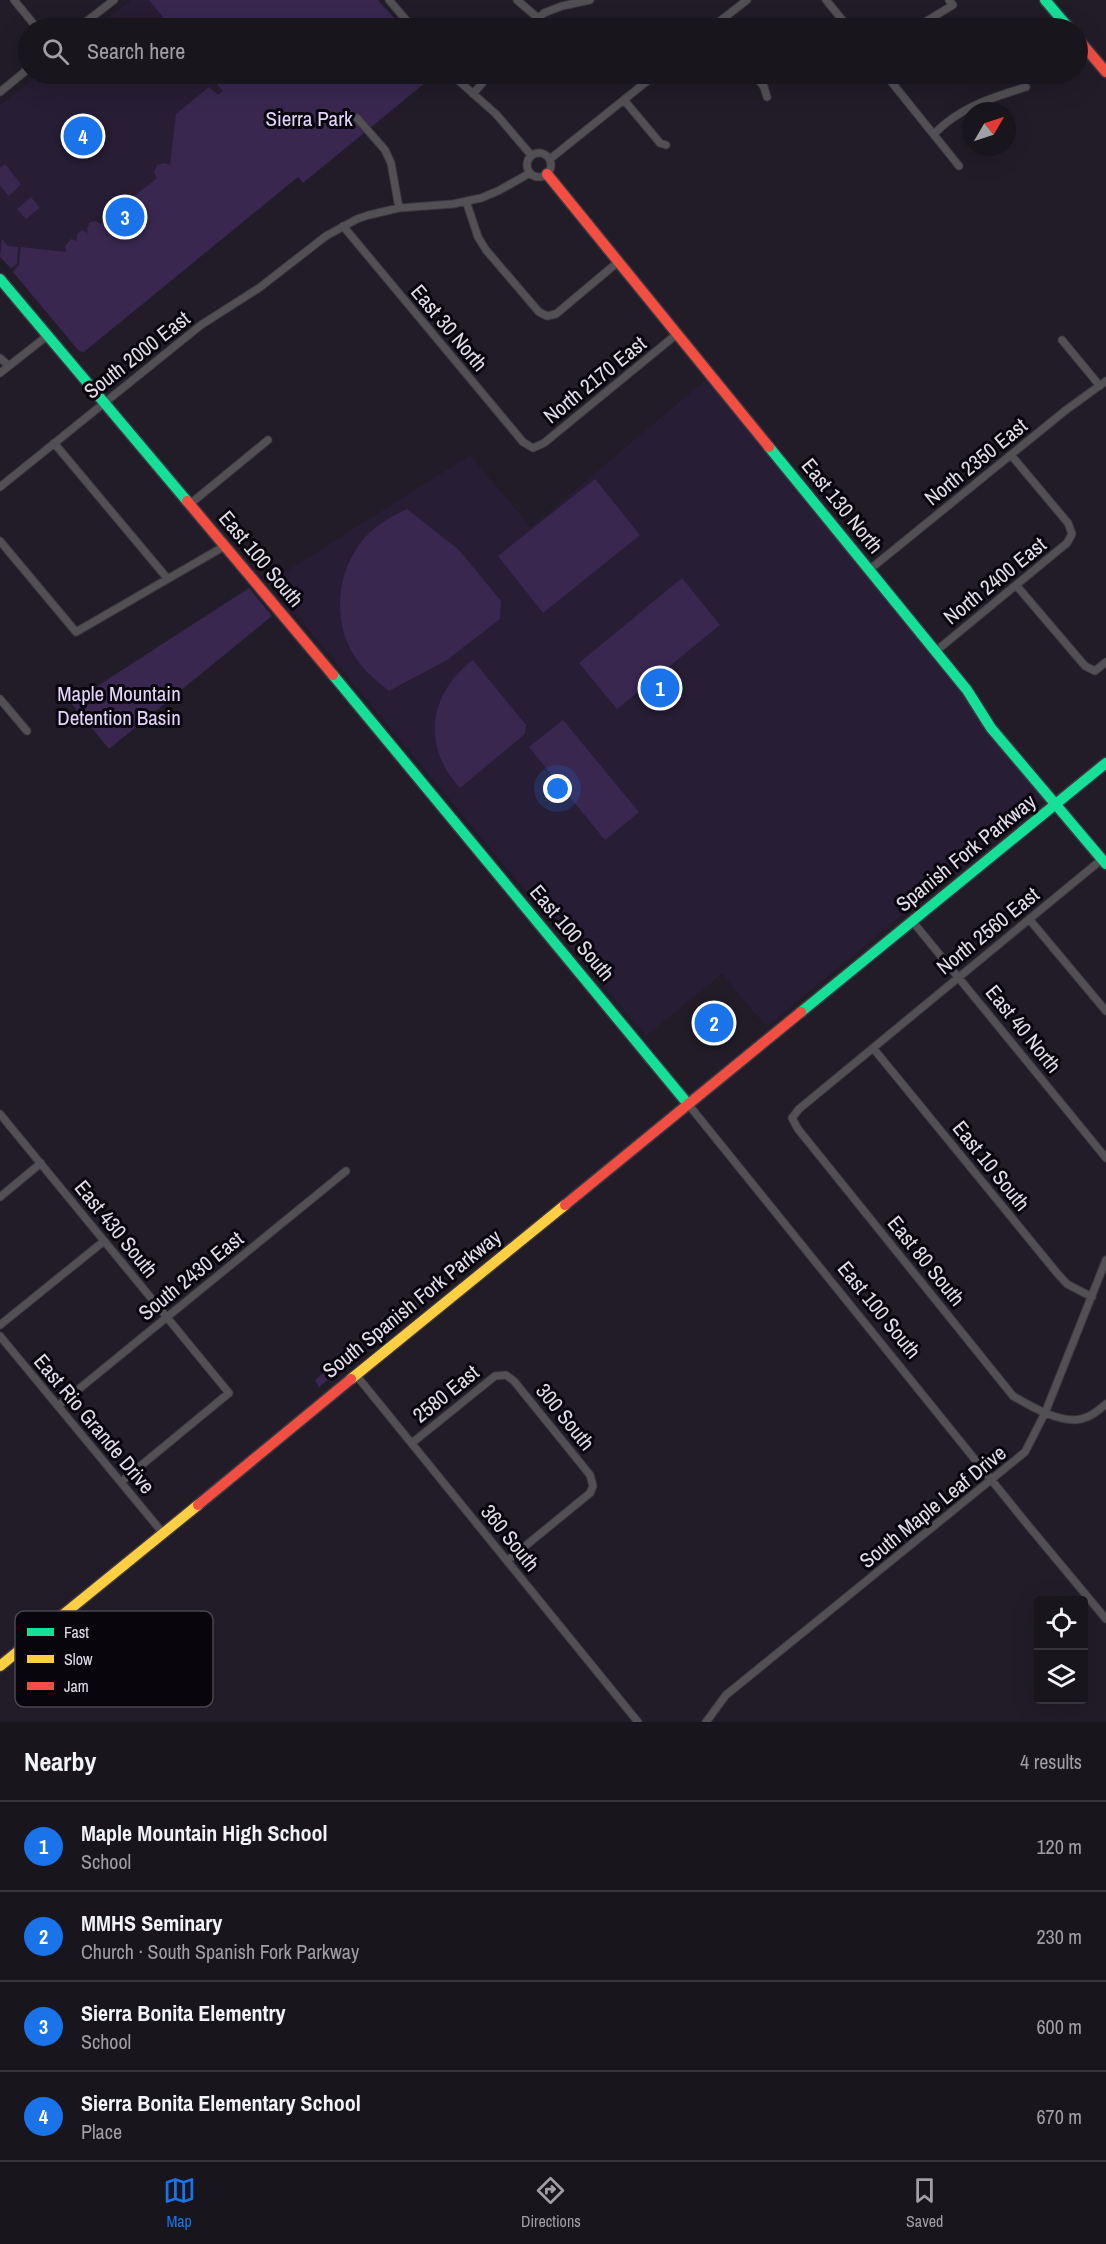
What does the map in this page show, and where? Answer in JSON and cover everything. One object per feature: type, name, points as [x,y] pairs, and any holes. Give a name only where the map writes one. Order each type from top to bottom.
[{"type":"street","points":[[14,0],[29,18]]},
{"type":"street","points":[[91,18],[114,0]]},
{"type":"street","points":[[389,0],[404,18]]},
{"type":"street","points":[[517,0],[538,18],[562,6],[590,0]]},
{"type":"street","points":[[726,18],[747,0]]},
{"type":"street","points":[[826,0],[841,18]]},
{"type":"street","points":[[1045,0],[1060,18]]},
{"type":"street","points":[[929,18],[951,2]]},
{"type":"street","points":[[1088,52],[1106,72]]},
{"type":"street","points":[[0,92],[18,77]]},
{"type":"street","points":[[462,84],[496,114],[531,155]]},
{"type":"street","points":[[472,94],[481,84]]},
{"type":"street","points":[[550,159],[644,84]]},
{"type":"street","points":[[762,84],[767,97]]},
{"type":"street","points":[[893,84],[960,166]]},
{"type":"street","points":[[934,134],[962,110],[978,102],[1026,87]]},
{"type":"street","points":[[624,100],[660,143],[666,145]]},
{"type":"street","points":[[357,118],[385,150],[392,163],[399,208]]},
{"type":"street","points":[[542,153],[550,159],[552,166],[547,174],[540,177],[530,172],[527,162],[531,155],[542,153]]},
{"type":"street","name":"South 2000 East","points":[[0,487],[201,325],[259,288],[300,255],[343,226],[357,219],[399,208],[466,201],[498,191],[530,172]]},
{"type":"street","name":"East 130 North","points":[[547,174],[936,651],[967,690],[991,728],[1104,862]]},
{"type":"street","points":[[466,201],[478,237],[486,250],[538,312],[547,316],[556,314],[618,262]]},
{"type":"street","name":"East 30 North","points":[[343,226],[523,442],[533,448]]},
{"type":"street","name":"East 100 South","points":[[0,279],[190,504],[223,547],[289,622],[687,1104],[1106,1619]]},
{"type":"street","name":"North 2170 East","points":[[533,448],[544,442],[677,334]]},
{"type":"street","points":[[0,373],[47,336]]},
{"type":"street","points":[[1062,340],[1103,384]]},
{"type":"street","points":[[0,358],[9,366]]},
{"type":"street","name":"North 2350 East","points":[[869,570],[1066,410],[1103,384]]},
{"type":"street","points":[[190,504],[268,440]]},
{"type":"street","points":[[54,443],[167,578]]},
{"type":"street","name":"North 2400 East","points":[[936,651],[1067,543],[1072,534],[1068,523],[1011,455]]},
{"type":"street","points":[[0,541],[76,632],[223,547]]},
{"type":"street","points":[[1016,585],[1085,666],[1095,671],[1106,662]]},
{"type":"street","points":[[0,699],[27,731]]},
{"type":"street","name":"Spanish Fork Parkway","points":[[849,972],[1106,763]]},
{"type":"street","name":"North 2560 East","points":[[792,1118],[799,1109],[958,977],[1104,862]]},
{"type":"street","points":[[1029,919],[1106,1011]]},
{"type":"street","name":"East 40 North","points":[[913,922],[1106,1158]]},
{"type":"street","name":"South Spanish Fork Parkway","points":[[66,1611],[849,972]]},
{"type":"street","name":"East 10 South","points":[[873,1048],[1057,1273],[1067,1284],[1092,1297]]},
{"type":"street","name":"East 430 South","points":[[0,1114],[229,1393],[121,1482]]},
{"type":"street","name":"East 80 South","points":[[792,1118],[798,1129],[1013,1396],[1045,1413],[1078,1420],[1106,1404]]},
{"type":"street","points":[[0,1197],[41,1163]]},
{"type":"street","name":"South 2430 East","points":[[58,1406],[346,1171]]},
{"type":"street","points":[[0,1325],[104,1241]]},
{"type":"street","name":"South Maple Leaf Drive","points":[[706,1722],[726,1695],[1025,1452],[1045,1413],[1106,1261]]},
{"type":"street","name":"East Rio Grande Drive","points":[[0,1336],[162,1532]]},
{"type":"street","name":"2580 East","points":[[412,1443],[492,1378],[503,1374]]},
{"type":"street","name":"300 South","points":[[503,1374],[514,1381],[590,1475],[593,1486],[590,1493],[507,1561]]},
{"type":"street","name":"360 South","points":[[356,1375],[638,1722]]},
{"type":"street","name":"South Spanish Fork Parkway","points":[[0,1666],[15,1654]]},
{"type":"shaded area","points":[[131,0],[155,0],[170,18],[108,18]]},
{"type":"shaded area","points":[[26,84],[223,84],[298,176],[81,354],[0,257],[0,105]]},
{"type":"shaded area","points":[[710,376],[1048,794],[769,1025],[763,1023],[722,974],[646,1036],[269,582],[470,455],[531,527]]},
{"type":"green space","points":[[149,0],[378,0],[394,18],[164,18]]},
{"type":"green space","name":"Sierra Park","points":[[217,84],[424,84],[303,183],[298,177],[84,352],[79,351],[13,272],[19,265],[21,247],[66,252],[65,246],[71,239],[77,241],[77,234],[82,230],[88,233],[87,228],[90,222],[96,221],[100,224],[112,215],[109,209],[112,202],[120,199],[126,203],[157,178],[154,172],[157,165],[165,163],[170,165],[176,114],[209,87],[218,95],[223,91]]},
{"type":"green space","points":[[5,164],[21,184],[9,196],[0,186],[0,168]]},
{"type":"green space","points":[[31,197],[40,208],[26,219],[17,209]]},
{"type":"green space","points":[[2,239],[8,246],[18,247],[17,264],[11,268],[0,257]]},
{"type":"green space","points":[[595,479],[640,535],[543,613],[498,556]]},
{"type":"green space","points":[[407,509],[459,550],[501,601],[500,619],[447,660],[389,691],[366,671],[352,653],[341,621],[340,594],[346,569],[363,539],[380,524]]},
{"type":"green space","points":[[682,578],[720,625],[617,709],[579,663]]},
{"type":"green space","name":"Maple Mountain Detention Basin","points":[[249,588],[272,616],[109,749],[71,703]]},
{"type":"green space","points":[[473,660],[526,725],[525,734],[460,788],[439,755],[435,738],[435,721],[439,704],[447,688],[458,673]]},
{"type":"green space","points":[[563,720],[639,812],[605,840],[529,747]]},
{"type":"green space","points":[[413,1299],[420,1305],[394,1326],[388,1319]]},
{"type":"green space","points":[[383,1317],[392,1327],[346,1365],[337,1354],[365,1345],[371,1339]]},
{"type":"green space","points":[[339,1359],[345,1366],[319,1387],[315,1380]]},
{"type":"traffic: fast","points":[[1045,0],[1060,18]]},
{"type":"traffic: fast","points":[[0,279],[187,501]]},
{"type":"traffic: fast","points":[[769,447],[967,690],[991,728],[1106,864]]},
{"type":"traffic: fast","points":[[333,675],[688,1104]]},
{"type":"traffic: fast","points":[[801,1012],[1106,763]]},
{"type":"traffic: slow","points":[[351,1379],[565,1205]]},
{"type":"traffic: slow","points":[[68,1611],[198,1505]]},
{"type":"traffic: slow","points":[[0,1666],[15,1654]]},
{"type":"traffic: jam","points":[[1088,51],[1106,72]]},
{"type":"traffic: jam","points":[[547,174],[769,447]]},
{"type":"traffic: jam","points":[[187,501],[333,675]]},
{"type":"traffic: jam","points":[[565,1205],[801,1012]]},
{"type":"traffic: jam","points":[[198,1505],[351,1379]]},
{"type":"place","name":"Sierra Bonita Elementary School","points":[[83,136]]},
{"type":"place","name":"Sierra Bonita Elementry","points":[[125,217]]},
{"type":"place","name":"Maple Mountain High School","points":[[660,688]]},
{"type":"place","name":"MMHS Seminary","points":[[714,1023]]}]
